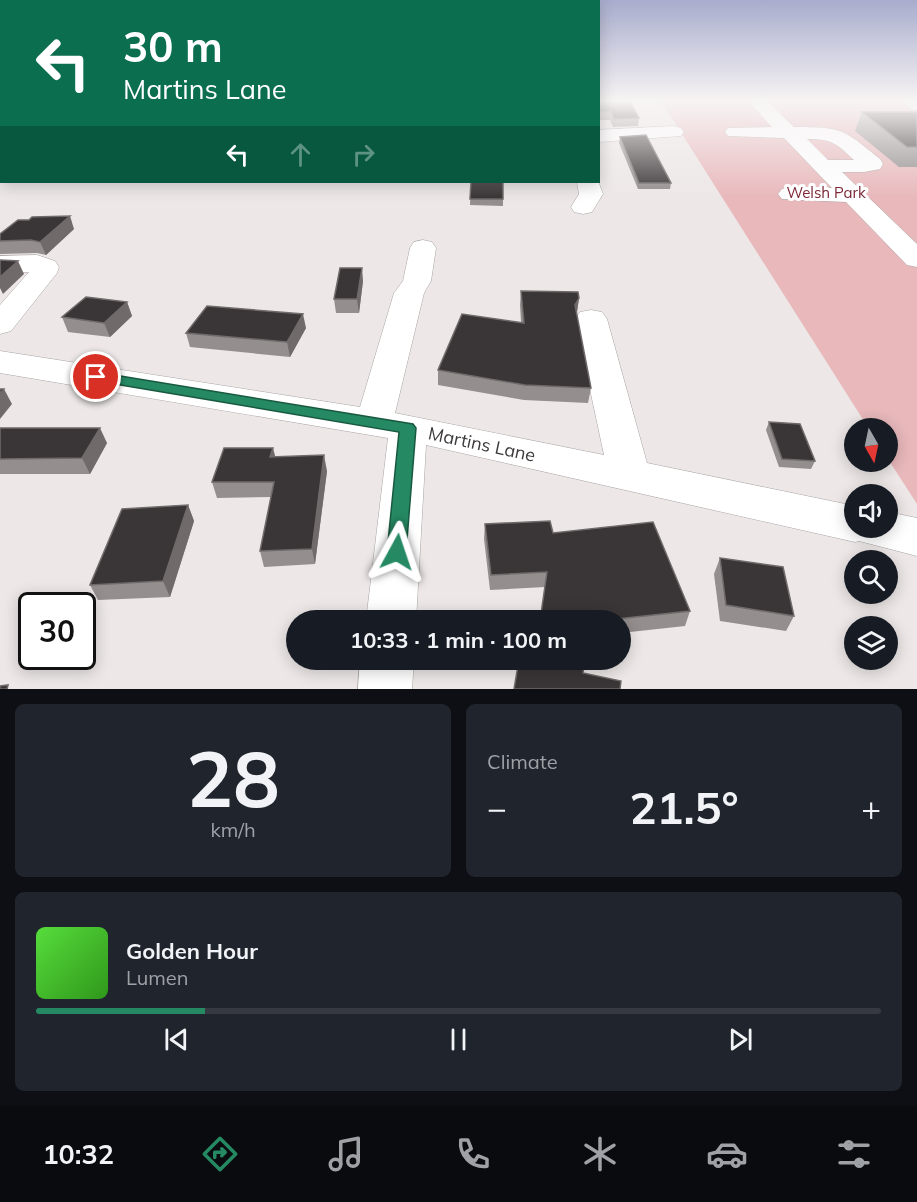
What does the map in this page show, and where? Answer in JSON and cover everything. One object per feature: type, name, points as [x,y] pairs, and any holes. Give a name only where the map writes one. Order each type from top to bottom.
[{"type":"street","points":[[600,136],[652,133]]},
{"type":"street","points":[[787,133],[917,259]]},
{"type":"street","points":[[806,133],[837,135],[872,164],[821,166]]},
{"type":"street","points":[[583,207],[591,194],[588,183]]},
{"type":"street","points":[[790,194],[851,195]]},
{"type":"street","points":[[391,610],[391,425],[409,293],[417,281],[423,248]]},
{"type":"street","points":[[0,264],[37,263],[45,267],[43,273],[0,324]]},
{"type":"street","points":[[591,319],[630,476]]},
{"type":"street","name":"Martins Lane","points":[[0,362],[391,425],[844,522]]},
{"type":"street","points":[[898,533],[917,537]]},
{"type":"street","points":[[385,689],[386,670]]},
{"type":"green space","name":"Welsh Park","points":[[681,133],[917,133],[917,504],[896,472],[898,418],[862,418]]},
{"type":"building","points":[[889,133],[917,133],[917,147],[907,147]]},
{"type":"building","points":[[646,135],[671,183],[639,183],[620,137]]},
{"type":"building","points":[[471,183],[503,183],[503,199],[470,199]]},
{"type":"building","points":[[70,216],[40,242],[0,241],[0,234],[18,220],[29,220],[32,217]]},
{"type":"building","points":[[0,260],[18,261],[0,277]]},
{"type":"building","points":[[340,268],[362,268],[357,299],[334,299]]},
{"type":"building","points":[[521,291],[578,292],[579,298],[575,305],[591,388],[525,385],[438,370],[462,314],[524,323]]},
{"type":"building","points":[[86,297],[127,302],[104,323],[62,317]]},
{"type":"building","points":[[207,306],[303,314],[287,342],[186,333]]},
{"type":"building","points":[[769,422],[800,424],[815,461],[782,459]]},
{"type":"building","points":[[0,428],[100,428],[82,458],[0,459]]},
{"type":"building","points":[[224,448],[273,448],[270,457],[324,455],[312,549],[260,551],[274,482],[212,482]]},
{"type":"building","points":[[188,505],[163,581],[90,585],[122,509]]},
{"type":"building","points":[[550,521],[553,533],[653,522],[690,611],[631,617],[631,610],[542,610],[547,572],[491,575],[485,524]]},
{"type":"building","points":[[720,558],[783,567],[794,616],[726,605]]},
{"type":"building","points":[[517,670],[583,670],[583,673],[621,681],[620,689],[514,689]]},
{"type":"building","points":[[8,685],[7,689],[0,689],[0,686]]},
{"type":"route","points":[[96,377],[408,428],[397,552]]}]
